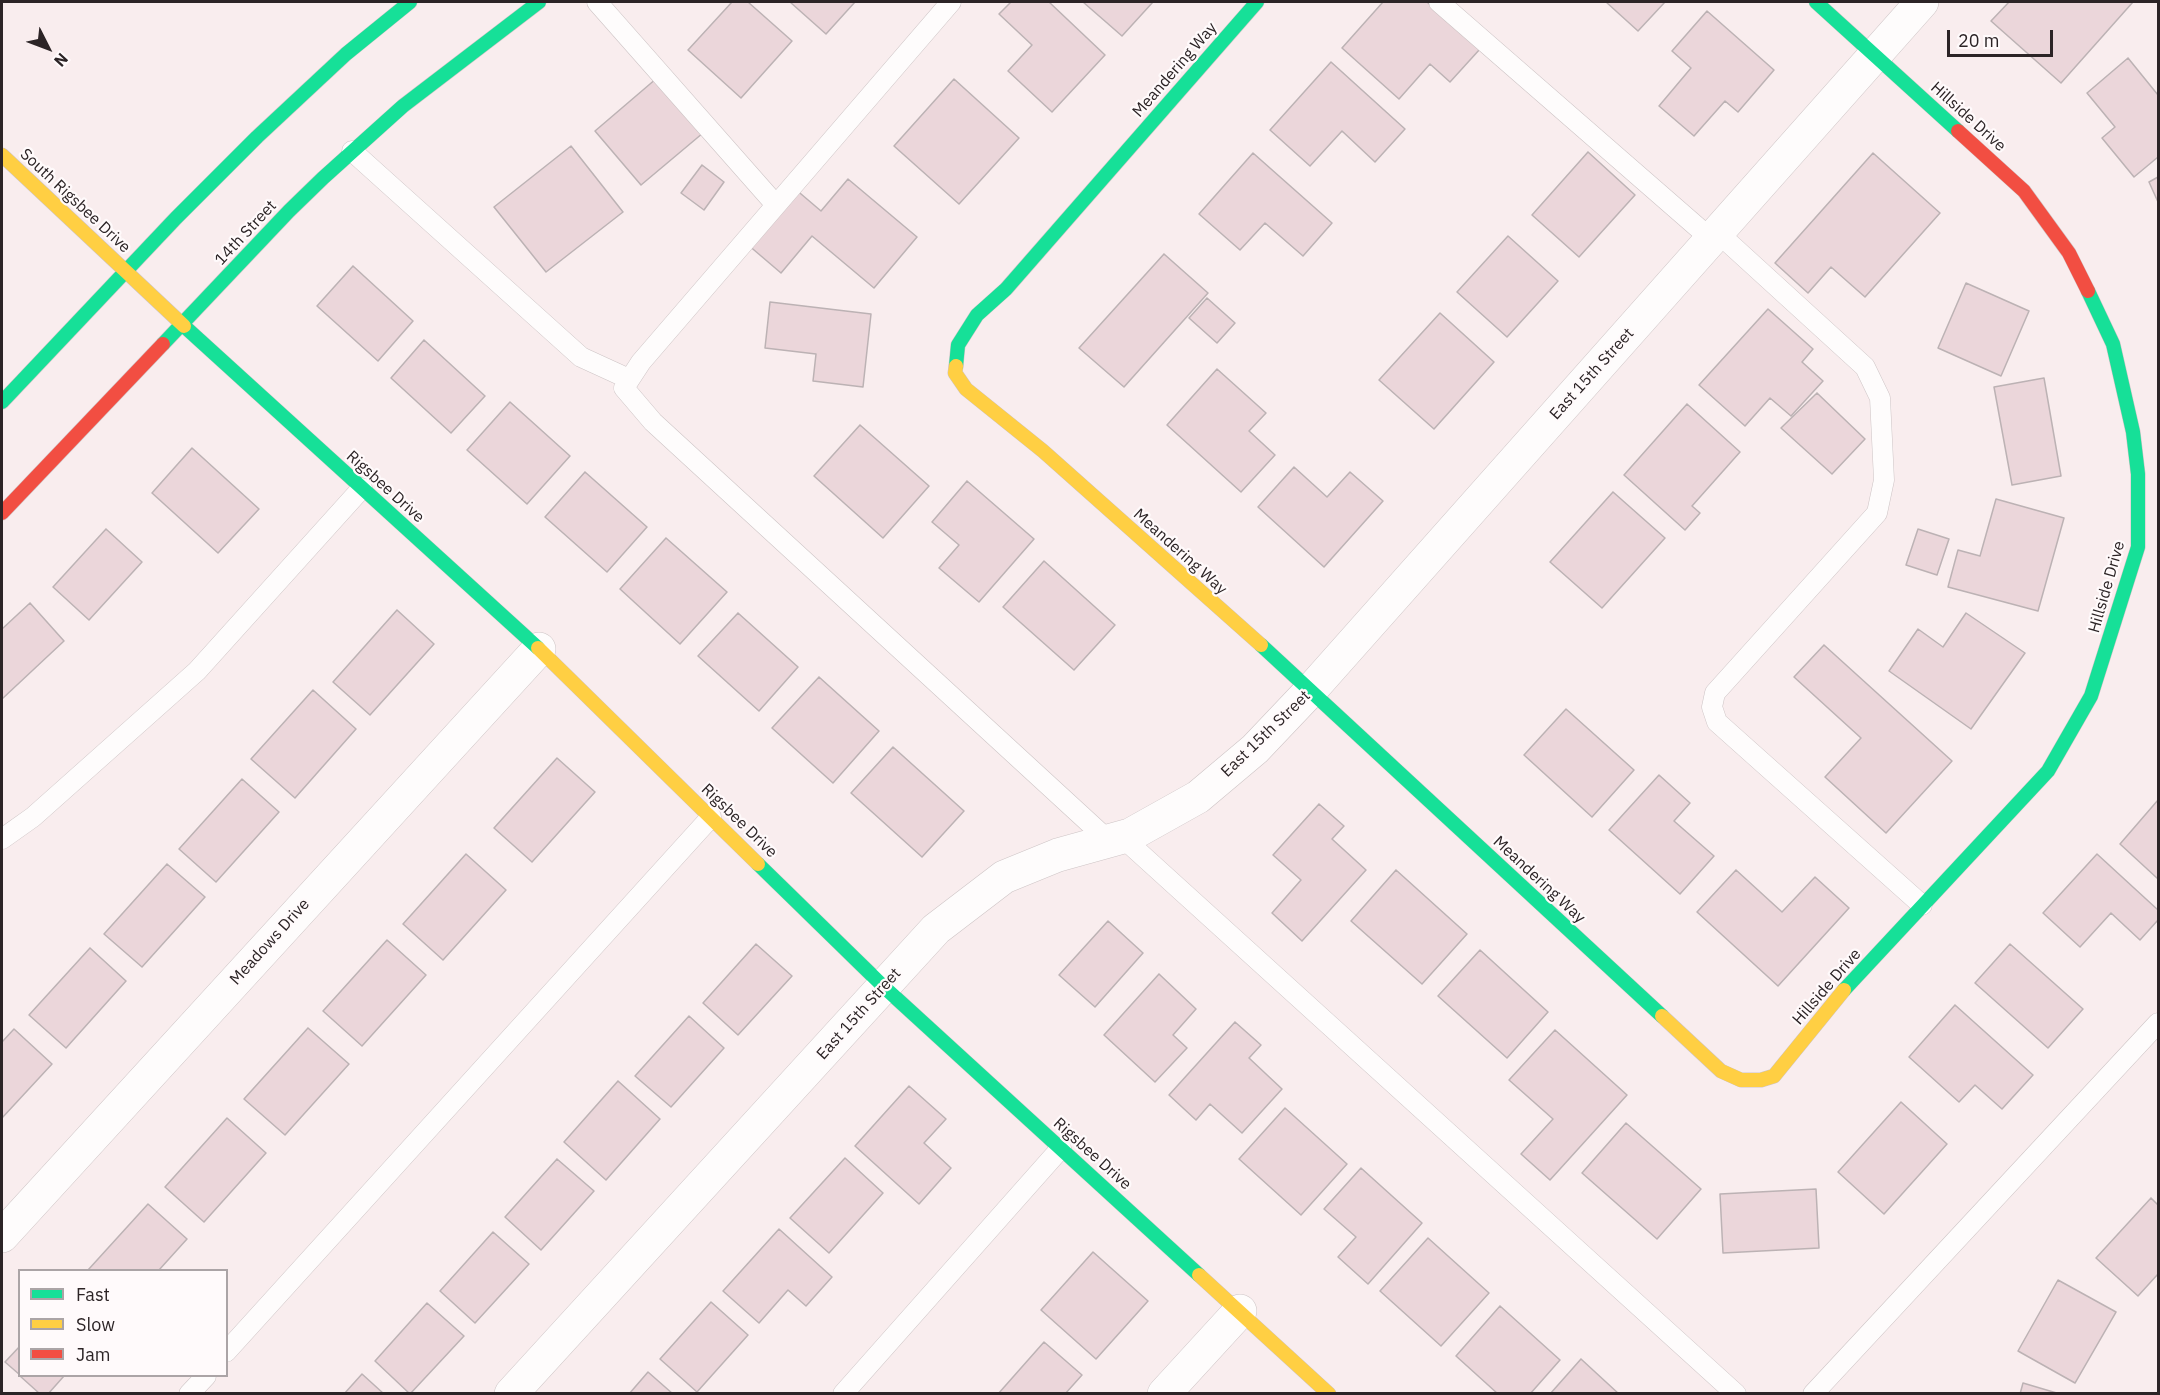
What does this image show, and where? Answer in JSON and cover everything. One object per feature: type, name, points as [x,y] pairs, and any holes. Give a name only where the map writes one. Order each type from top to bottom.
[{"type":"street","points":[[2,402],[206,188],[294,101],[410,2]]},
{"type":"street","name":"14th Street","points":[[2,513],[289,212],[351,151],[403,106],[539,2]]},
{"type":"street","name":"Meandering Way","points":[[1257,2],[1006,289],[977,315],[958,345],[955,373],[966,389],[1043,452],[1311,690],[1721,1071],[1741,1080]]},
{"type":"street","name":"Hillside Drive","points":[[1741,1080],[1761,1080],[1774,1076],[1838,996],[2049,771],[2091,696],[2138,547],[2148,473],[2133,432],[2113,344],[2069,254],[2024,190],[1816,2]]},
{"type":"street","name":"East 15th Street","points":[[511,1394],[936,930],[1004,877],[1058,855],[1130,835],[1198,797],[1255,749],[1311,690],[1922,2]]},
{"type":"street","name":"South Rigsbee Drive","points":[[2,155],[127,272]]},
{"type":"street","name":"Rigsbee Drive","points":[[127,272],[539,649],[884,987],[1329,1394]]},
{"type":"street","name":"Meadows Drive","points":[[2,1236],[539,649]]},
{"type":"street","points":[[1164,1394],[1240,1311]]},
{"type":"lane","points":[[597,2],[776,205]]},
{"type":"lane","points":[[951,2],[641,362],[624,388],[653,422],[1736,1394]]},
{"type":"lane","points":[[1439,2],[1865,367],[1880,398],[1884,480],[1877,513],[1714,693],[1712,707],[1717,722],[1922,905]]},
{"type":"lane","points":[[351,151],[581,357],[629,380]]},
{"type":"lane","points":[[2,839],[33,817],[197,671],[362,488]]},
{"type":"lane","points":[[228,1350],[711,817]]},
{"type":"lane","points":[[1813,1394],[2158,1023]]},
{"type":"lane","points":[[843,1394],[1061,1148]]},
{"type":"lane","points":[[189,1394],[205,1377]]},
{"type":"building","points":[[732,2],[748,2],[792,41],[741,98],[688,50]]},
{"type":"building","points":[[790,2],[855,2],[826,34]]},
{"type":"building","points":[[1011,2],[1049,2],[1105,55],[1052,112],[1008,71],[1032,45],[999,14]]},
{"type":"building","points":[[1083,2],[1153,2],[1122,36]]},
{"type":"building","points":[[1383,2],[1427,2],[1480,49],[1450,82],[1430,64],[1399,99],[1342,48]]},
{"type":"building","points":[[1606,2],[1665,2],[1638,31]]},
{"type":"building","points":[[2009,2],[2133,2],[2061,83],[1991,21]]},
{"type":"building","points":[[1707,11],[1774,70],[1738,112],[1725,101],[1694,136],[1659,106],[1691,68],[1672,51]]},
{"type":"building","points":[[2128,58],[2158,95],[2158,157],[2134,177],[2102,138],[2115,127],[2087,93]]},
{"type":"building","points":[[1331,62],[1405,129],[1375,162],[1342,131],[1310,166],[1270,130]]},
{"type":"building","points":[[657,78],[703,133],[641,185],[595,131]]},
{"type":"building","points":[[954,79],[1019,138],[959,204],[894,146]]},
{"type":"building","points":[[571,146],[623,212],[546,272],[494,207]]},
{"type":"building","points":[[1588,152],[1635,195],[1579,257],[1532,215]]},
{"type":"building","points":[[1253,153],[1332,223],[1303,256],[1265,223],[1240,250],[1199,214]]},
{"type":"building","points":[[1873,153],[1940,213],[1865,297],[1831,267],[1808,293],[1775,263]]},
{"type":"building","points":[[702,165],[724,182],[704,210],[681,193]]},
{"type":"building","points":[[2158,177],[2158,202],[2149,182]]},
{"type":"building","points":[[848,179],[917,237],[874,288],[812,236],[781,273],[747,244],[794,188],[821,211]]},
{"type":"building","points":[[1508,236],[1558,281],[1507,337],[1457,292]]},
{"type":"building","points":[[1164,254],[1208,293],[1124,387],[1079,348]]},
{"type":"building","points":[[353,266],[413,321],[378,361],[317,306]]},
{"type":"building","points":[[1966,283],[2029,311],[2001,376],[1938,348]]},
{"type":"building","points":[[1207,298],[1235,323],[1217,343],[1189,318]]},
{"type":"building","points":[[770,302],[871,314],[863,387],[813,381],[816,354],[765,348]]},
{"type":"building","points":[[1768,309],[1813,349],[1802,362],[1823,381],[1791,416],[1770,398],[1745,426],[1699,385]]},
{"type":"building","points":[[1440,313],[1494,362],[1434,429],[1379,380]]},
{"type":"building","points":[[424,340],[485,396],[451,433],[391,378]]},
{"type":"building","points":[[1217,369],[1266,413],[1249,431],[1275,455],[1241,492],[1167,425]]},
{"type":"building","points":[[2044,378],[2061,476],[2012,485],[1994,387]]},
{"type":"building","points":[[1817,393],[1865,439],[1832,474],[1781,428]]},
{"type":"building","points":[[510,402],[570,456],[527,504],[467,450]]},
{"type":"building","points":[[1687,404],[1740,452],[1692,506],[1700,513],[1685,530],[1624,475]]},
{"type":"building","points":[[860,425],[929,486],[883,538],[814,476]]},
{"type":"building","points":[[192,448],[259,509],[218,553],[152,493]]},
{"type":"building","points":[[1294,467],[1327,497],[1350,472],[1383,501],[1324,567],[1258,507]]},
{"type":"building","points":[[585,472],[647,527],[607,572],[545,517]]},
{"type":"building","points":[[967,481],[1034,539],[979,602],[939,568],[959,545],[932,522]]},
{"type":"building","points":[[1613,492],[1665,538],[1602,608],[1550,562]]},
{"type":"building","points":[[1996,499],[2064,518],[2038,611],[1948,587],[1958,550],[1980,556]]},
{"type":"building","points":[[106,529],[142,562],[89,620],[53,587]]},
{"type":"building","points":[[1918,529],[1949,539],[1937,575],[1906,565]]},
{"type":"building","points":[[666,538],[727,592],[680,644],[620,589]]},
{"type":"building","points":[[1044,561],[1115,625],[1074,670],[1003,607]]},
{"type":"building","points":[[30,603],[64,641],[2,699],[2,629]]},
{"type":"building","points":[[397,610],[434,644],[370,715],[333,682]]},
{"type":"building","points":[[738,613],[798,667],[759,711],[698,656]]},
{"type":"building","points":[[1966,613],[2025,653],[1971,729],[1889,671],[1918,629],[1943,647]]},
{"type":"building","points":[[1824,645],[1952,761],[1886,833],[1825,777],[1861,738],[1794,677]]},
{"type":"building","points":[[819,677],[879,731],[833,783],[772,728]]},
{"type":"building","points":[[313,690],[356,729],[295,798],[251,759]]},
{"type":"building","points":[[1566,709],[1634,770],[1592,817],[1524,755]]},
{"type":"building","points":[[893,747],[964,811],[922,857],[851,793]]},
{"type":"building","points":[[557,758],[595,792],[532,862],[494,828]]},
{"type":"building","points":[[1659,775],[1690,803],[1674,821],[1714,856],[1680,894],[1609,830]]},
{"type":"building","points":[[242,779],[279,812],[216,882],[179,849]]},
{"type":"building","points":[[2158,800],[2158,879],[2120,844]]},
{"type":"building","points":[[1319,804],[1344,826],[1332,839],[1366,870],[1302,941],[1272,913],[1301,880],[1273,855]]},
{"type":"building","points":[[466,854],[506,890],[443,960],[403,924]]},
{"type":"building","points":[[2097,854],[2158,910],[2158,920],[2140,940],[2111,913],[2080,947],[2043,913]]},
{"type":"building","points":[[167,864],[205,897],[142,967],[104,934]]},
{"type":"building","points":[[1396,870],[1467,934],[1422,984],[1351,921]]},
{"type":"building","points":[[1736,870],[1782,912],[1815,877],[1849,908],[1778,986],[1697,912]]},
{"type":"building","points":[[1108,921],[1143,953],[1095,1007],[1059,975]]},
{"type":"building","points":[[387,940],[426,975],[362,1046],[323,1011]]},
{"type":"building","points":[[756,944],[792,976],[738,1035],[703,1003]]},
{"type":"building","points":[[2010,944],[2083,1009],[2048,1048],[1975,983]]},
{"type":"building","points":[[90,948],[126,981],[66,1048],[29,1015]]},
{"type":"building","points":[[1480,950],[1548,1012],[1507,1058],[1438,996]]},
{"type":"building","points":[[1159,974],[1196,1009],[1173,1035],[1187,1048],[1155,1082],[1104,1035]]},
{"type":"building","points":[[1955,1005],[2033,1075],[2002,1109],[1975,1085],[1959,1102],[1909,1057]]},
{"type":"building","points":[[689,1016],[724,1048],[671,1107],[635,1076]]},
{"type":"building","points":[[1235,1022],[1261,1045],[1249,1058],[1282,1089],[1242,1133],[1210,1104],[1196,1120],[1169,1095]]},
{"type":"building","points":[[308,1028],[349,1064],[285,1135],[244,1099]]},
{"type":"building","points":[[14,1029],[52,1064],[2,1118],[2,1042]]},
{"type":"building","points":[[1555,1030],[1627,1095],[1550,1180],[1521,1154],[1553,1119],[1509,1080]]},
{"type":"building","points":[[618,1081],[660,1119],[606,1180],[564,1142]]},
{"type":"building","points":[[909,1086],[946,1119],[924,1143],[951,1168],[919,1204],[855,1146]]},
{"type":"building","points":[[1901,1102],[1947,1144],[1884,1214],[1838,1172]]},
{"type":"building","points":[[1285,1108],[1347,1164],[1301,1215],[1239,1159]]},
{"type":"building","points":[[227,1118],[266,1153],[204,1222],[165,1187]]},
{"type":"building","points":[[1626,1123],[1701,1189],[1657,1239],[1582,1173]]},
{"type":"building","points":[[845,1158],[883,1193],[829,1253],[790,1218]]},
{"type":"building","points":[[557,1159],[594,1191],[541,1250],[505,1217]]},
{"type":"building","points":[[1361,1168],[1422,1223],[1368,1284],[1338,1257],[1356,1237],[1324,1209]]},
{"type":"building","points":[[1816,1189],[1819,1248],[1723,1253],[1720,1194]]},
{"type":"building","points":[[2151,1198],[2158,1205],[2158,1274],[2138,1296],[2096,1258]]},
{"type":"building","points":[[148,1204],[187,1239],[160,1269],[89,1269]]},
{"type":"building","points":[[779,1229],[832,1277],[806,1306],[788,1290],[759,1323],[723,1291]]},
{"type":"building","points":[[493,1232],[529,1264],[475,1323],[440,1291]]},
{"type":"building","points":[[1428,1238],[1489,1293],[1441,1346],[1380,1291]]},
{"type":"building","points":[[1093,1252],[1148,1301],[1096,1359],[1041,1310]]},
{"type":"building","points":[[2058,1280],[2116,1312],[2075,1383],[2018,1351]]},
{"type":"building","points":[[711,1302],[748,1335],[697,1392],[660,1359]]},
{"type":"building","points":[[427,1303],[464,1336],[410,1394],[375,1361]]},
{"type":"building","points":[[1500,1306],[1560,1360],[1530,1394],[1498,1394],[1456,1356]]},
{"type":"building","points":[[1044,1342],[1082,1375],[1065,1394],[998,1394]]},
{"type":"building","points":[[18,1348],[18,1373],[5,1362]]},
{"type":"building","points":[[1581,1359],[1619,1394],[1550,1394]]},
{"type":"building","points":[[648,1372],[673,1394],[629,1394]]},
{"type":"building","points":[[362,1374],[384,1394],[344,1394]]},
{"type":"building","points":[[21,1377],[63,1377],[48,1394],[40,1394]]},
{"type":"building","points":[[2023,1383],[2060,1394],[2020,1394]]},
{"type":"traffic: fast","points":[[2,402],[176,218],[257,137],[346,54],[410,2]]},
{"type":"traffic: fast","points":[[163,344],[323,178],[403,106],[539,2]]},
{"type":"traffic: fast","points":[[956,366],[958,345],[977,315],[1006,289],[1257,2]]},
{"type":"traffic: fast","points":[[1816,2],[1958,131]]},
{"type":"traffic: fast","points":[[1844,990],[2048,771],[2091,696],[2138,547],[2138,474],[2133,432],[2113,344],[2088,291]]},
{"type":"traffic: fast","points":[[184,326],[538,648]]},
{"type":"traffic: fast","points":[[1261,645],[1662,1016]]},
{"type":"traffic: fast","points":[[758,864],[884,987],[1199,1275]]},
{"type":"traffic: slow","points":[[2,155],[184,326]]},
{"type":"traffic: slow","points":[[956,366],[955,373],[966,389],[1043,451],[1261,645]]},
{"type":"traffic: slow","points":[[538,648],[758,864]]},
{"type":"traffic: slow","points":[[1662,1016],[1721,1071],[1741,1080],[1761,1080],[1774,1076],[1844,990]]},
{"type":"traffic: slow","points":[[1199,1275],[1329,1394]]},
{"type":"traffic: jam","points":[[1958,131],[2024,191],[2069,253],[2088,291]]},
{"type":"traffic: jam","points":[[2,513],[163,344]]}]
